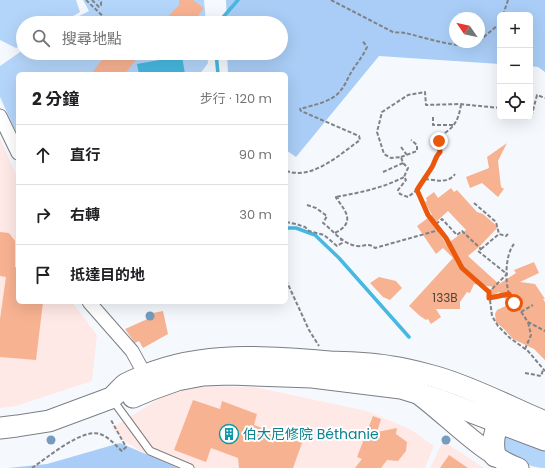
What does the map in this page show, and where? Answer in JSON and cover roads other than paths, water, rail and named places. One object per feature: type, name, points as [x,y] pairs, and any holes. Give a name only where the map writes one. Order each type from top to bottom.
[{"type":"main road","points":[[0,428],[49,420],[113,396],[132,398],[149,382],[183,363],[246,357],[390,366],[438,377],[482,394],[508,416],[545,440]]},
{"type":"main road","points":[[149,382],[230,374],[312,377],[380,385],[508,416],[545,422]]},
{"type":"main road","points":[[416,393],[496,456],[519,468]]},
{"type":"main road","points":[[496,456],[493,439],[496,429],[508,416]]},
{"type":"street","points":[[0,116],[16,149]]},
{"type":"street","points":[[91,304],[132,351],[149,382]]},
{"type":"lane","points":[[113,396],[118,410],[150,451],[190,468]]},
{"type":"waterway","points":[[224,16],[238,0]]},
{"type":"waterway","points":[[217,60],[218,72]]},
{"type":"waterway","points":[[288,228],[296,228],[315,235],[339,258],[409,337]]},
{"type":"place","name":"伯大尼修院 Béthanie","points":[[229,434]]}]
